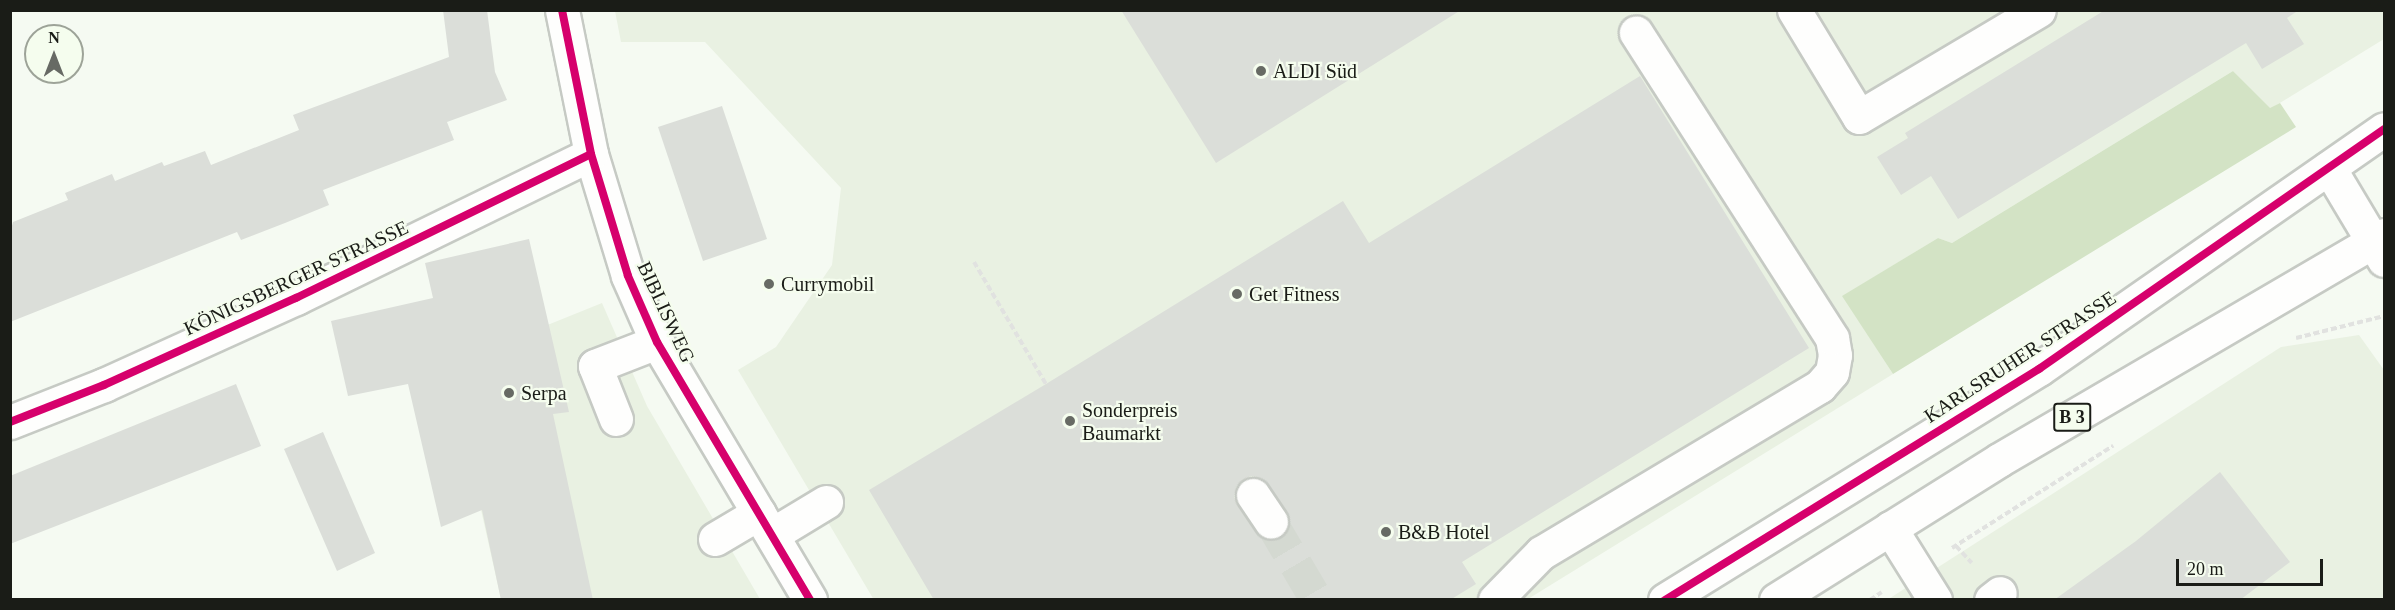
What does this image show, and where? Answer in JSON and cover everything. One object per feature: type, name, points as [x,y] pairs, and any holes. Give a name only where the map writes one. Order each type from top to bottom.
[{"type":"main road","name":"BIBLISWEG","points":[[562,10],[591,154],[628,276],[657,342],[766,524],[801,596]]},
{"type":"main road","points":[[1794,10],[1858,117],[2039,10]]},
{"type":"main road","points":[[1495,600],[1541,554],[1820,386],[1832,372],[1835,355],[1832,338],[1636,33]]},
{"type":"main road","name":"KARLSRUHER STRASSE","points":[[1665,600],[2039,369],[2385,129]]},
{"type":"main road","name":"KÖNIGSBERGER STRASSE","points":[[10,422],[104,385],[296,298],[591,154]]},
{"type":"main road","points":[[2329,168],[2381,245]]},
{"type":"main road","name":"B 3","points":[[1776,600],[2071,417],[2381,245]]},
{"type":"main road","points":[[616,419],[595,366],[657,342]]},
{"type":"main road","points":[[1253,495],[1271,522]]},
{"type":"main road","points":[[716,539],[826,502]]},
{"type":"main road","points":[[1890,528],[1935,600]]},
{"type":"path","points":[[974,261],[1046,384]]},
{"type":"path","points":[[2289,339],[2385,316]]},
{"type":"path","points":[[1946,552],[2117,444]]},
{"type":"path","points":[[1956,546],[1970,561]]},
{"type":"path","points":[[1870,600],[1889,588]]},
{"type":"shaded area","points":[[2384,10],[2384,39],[2270,109],[2233,71],[1952,243],[1938,238],[1843,296],[1893,374],[1528,599],[874,600],[738,370],[776,347],[832,265],[841,188],[705,42],[621,42],[615,11]]},
{"type":"shaded area","points":[[602,303],[647,406],[760,599],[501,599],[445,349],[550,324]]},
{"type":"shaded area","points":[[2359,335],[2384,370],[2384,599],[1887,600],[2281,347]]},
{"type":"green space","points":[[2233,71],[2270,108],[2280,103],[2296,127],[1893,374],[1842,296],[1938,238],[1952,243]]},
{"type":"building","points":[[443,10],[487,10],[495,72],[507,100],[447,122],[454,140],[323,190],[329,205],[241,240],[237,232],[10,322],[10,233],[13,222],[68,200],[65,193],[112,174],[115,181],[162,162],[164,166],[205,151],[211,165],[299,130],[293,115],[449,57]]},
{"type":"building","name":"ALDI Süd","points":[[1121,10],[1461,10],[1216,163]]},
{"type":"building","points":[[2105,10],[2299,10],[2287,18],[2304,44],[2262,69],[2246,43],[1958,219],[1931,176],[1901,195],[1877,157],[1908,138],[1905,133]]},
{"type":"building","points":[[1640,76],[1809,348],[1462,562],[1476,584],[1450,600],[934,600],[869,490],[1343,201],[1369,243]],"holes":[[[1251,476],[1261,478],[1268,484],[1287,512],[1290,521],[1288,530],[1281,538],[1272,541],[1262,538],[1237,505],[1234,497],[1236,487],[1242,480]]]},
{"type":"building","points":[[722,106],[767,239],[703,261],[658,127]]},
{"type":"building","points":[[529,239],[569,412],[553,414],[593,600],[501,600],[482,510],[441,527],[408,384],[348,396],[331,321],[433,298],[425,263]]},
{"type":"building","points":[[236,384],[261,446],[10,544],[10,476]]},
{"type":"building","points":[[323,432],[375,553],[337,571],[284,449]]},
{"type":"building","points":[[2220,472],[2290,562],[2240,600],[2054,600],[2136,541]]},
{"type":"tunnel","points":[[1271,522],[1317,600]]},
{"type":"cycle path","points":[[562,10],[591,154],[628,276],[657,342],[810,600]]},
{"type":"cycle path","points":[[1665,600],[2039,369],[2384,129]]},
{"type":"cycle path","points":[[10,422],[104,385],[296,298],[591,154]]},
{"type":"place","name":"ALDI Süd","points":[[1261,71]]},
{"type":"place","name":"Currymobil","points":[[769,284]]},
{"type":"place","name":"Get Fitness","points":[[1237,294]]},
{"type":"place","name":"Serpa","points":[[509,393]]},
{"type":"place","name":"Sonderpreis Baumarkt","points":[[1070,421]]},
{"type":"place","name":"B&B Hotel","points":[[1386,532]]}]
